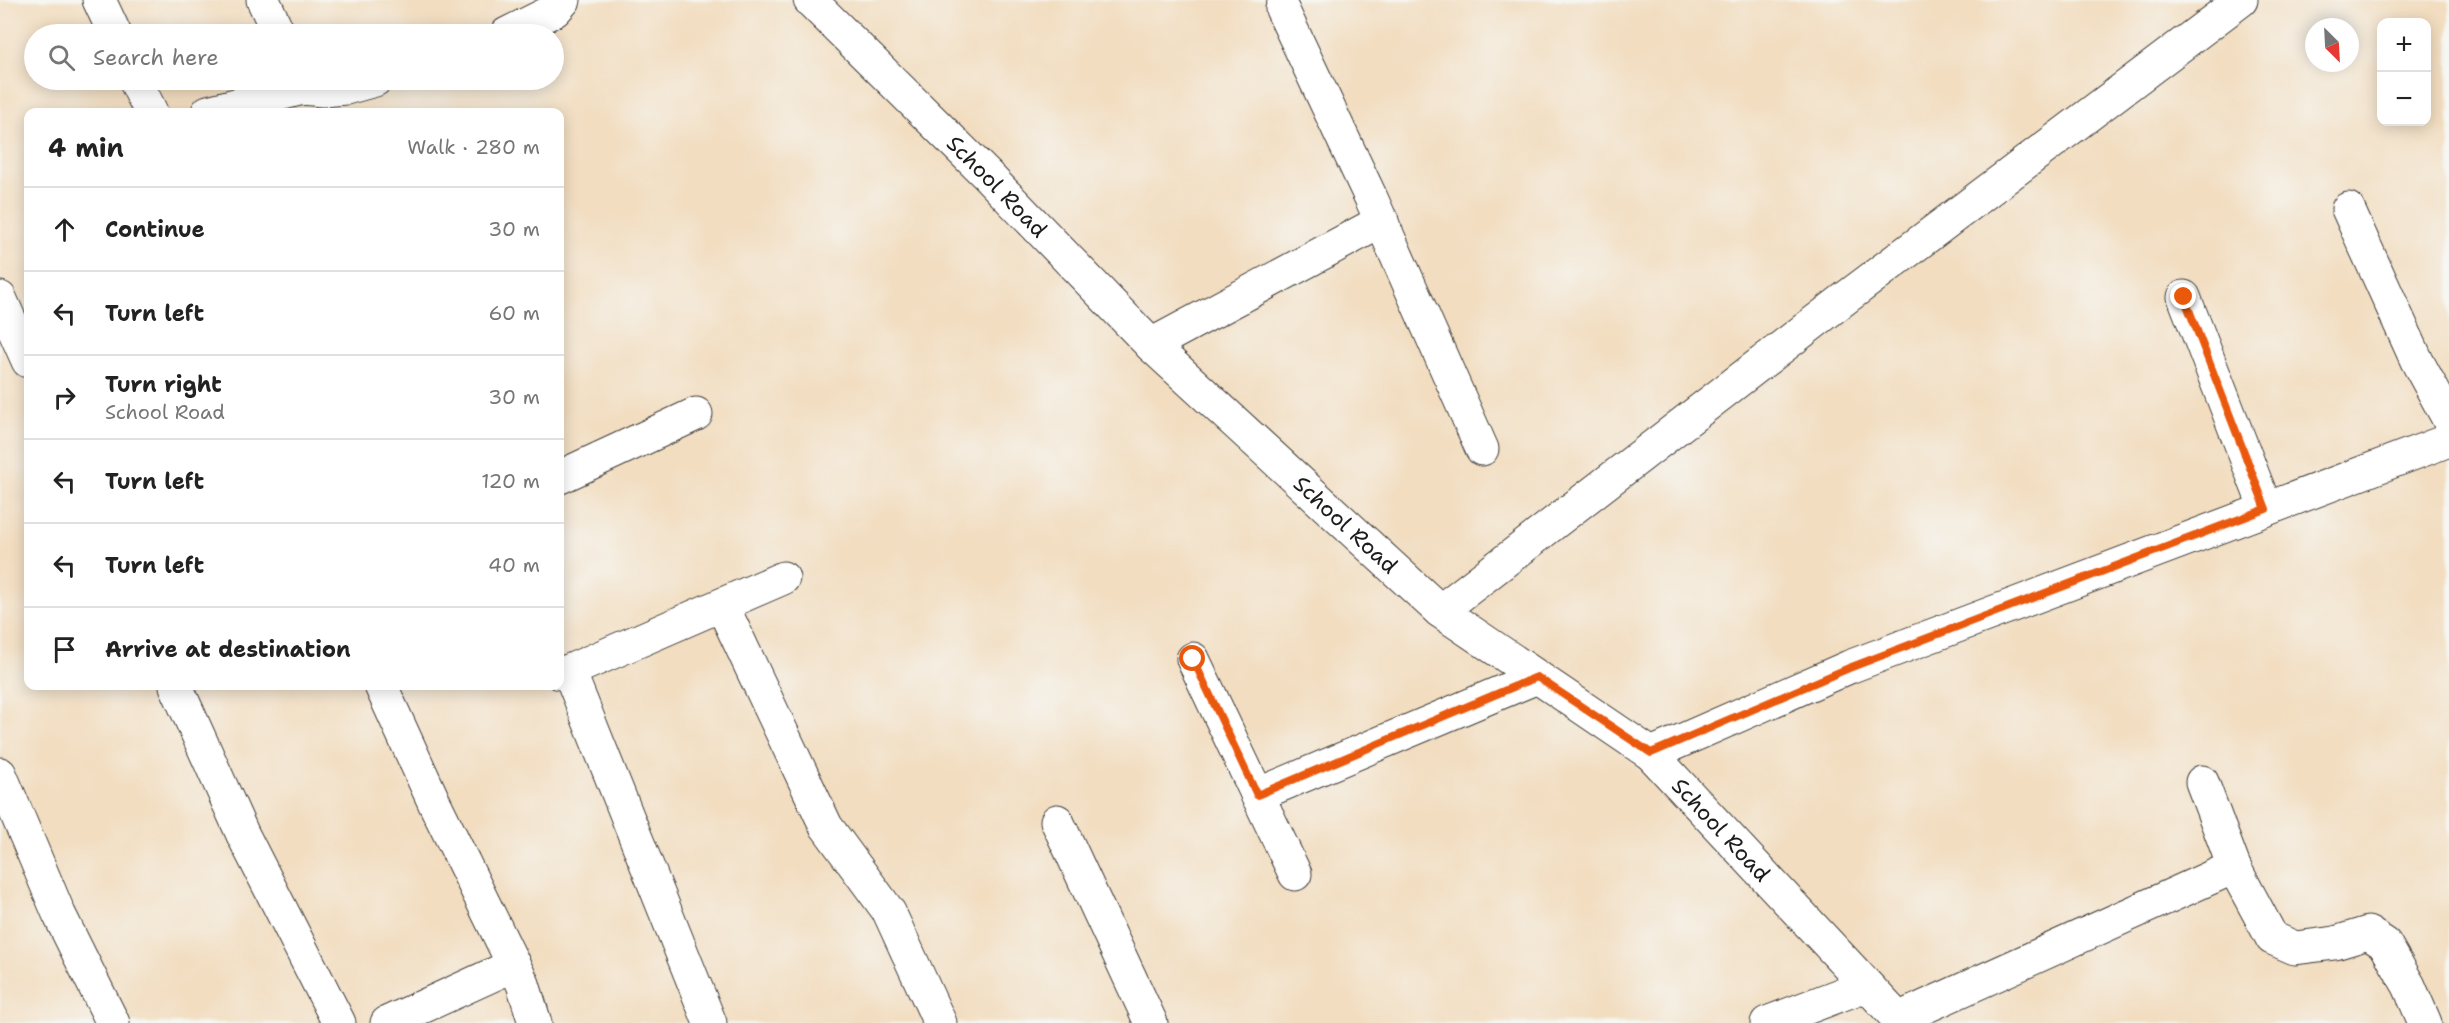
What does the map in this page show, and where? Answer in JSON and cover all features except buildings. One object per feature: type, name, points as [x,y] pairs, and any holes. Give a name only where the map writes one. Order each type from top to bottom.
[{"type":"street","points":[[99,0],[110,24]]},
{"type":"street","points":[[263,0],[274,24]]},
{"type":"street","points":[[527,24],[555,10],[564,0]]},
{"type":"street","name":"School Road","points":[[810,0],[987,175],[1151,345],[1440,611],[1651,753],[1900,1021]]},
{"type":"street","points":[[1440,611],[1833,307],[2241,0]]},
{"type":"street","points":[[1282,9],[1382,221],[1482,449]]},
{"type":"street","points":[[140,90],[149,108]]},
{"type":"street","points":[[228,108],[323,90]]},
{"type":"street","points":[[2348,209],[2417,361],[2449,420]]},
{"type":"street","points":[[1151,345],[1382,221]]},
{"type":"street","points":[[2184,297],[2266,509]]},
{"type":"street","points":[[0,298],[24,352]]},
{"type":"street","points":[[564,475],[696,414]]},
{"type":"street","points":[[1651,753],[1849,668],[2449,440]]},
{"type":"street","points":[[710,1023],[564,672],[783,578]]},
{"type":"street","points":[[722,605],[826,826],[889,912],[940,1023]]},
{"type":"street","points":[[1193,659],[1295,874]]},
{"type":"street","points":[[1257,795],[1537,677]]},
{"type":"street","points":[[178,690],[243,835],[339,1023]]},
{"type":"street","points":[[383,690],[434,802],[514,965],[536,1023]]},
{"type":"street","points":[[0,774],[59,914],[113,1023]]},
{"type":"street","points":[[2202,782],[2234,867],[2272,938],[2295,948],[2335,943],[2368,933],[2385,944],[2409,987],[2425,1023]]},
{"type":"street","points":[[1057,821],[1151,1023]]},
{"type":"street","points":[[1900,1021],[2234,867]]},
{"type":"street","points":[[387,1023],[514,965]]},
{"type":"street","points":[[1767,1023],[1866,985]]},
{"type":"route","points":[[1193,659],[1257,795],[1537,677],[1651,753],[1849,668],[2266,509],[2184,297]]}]
